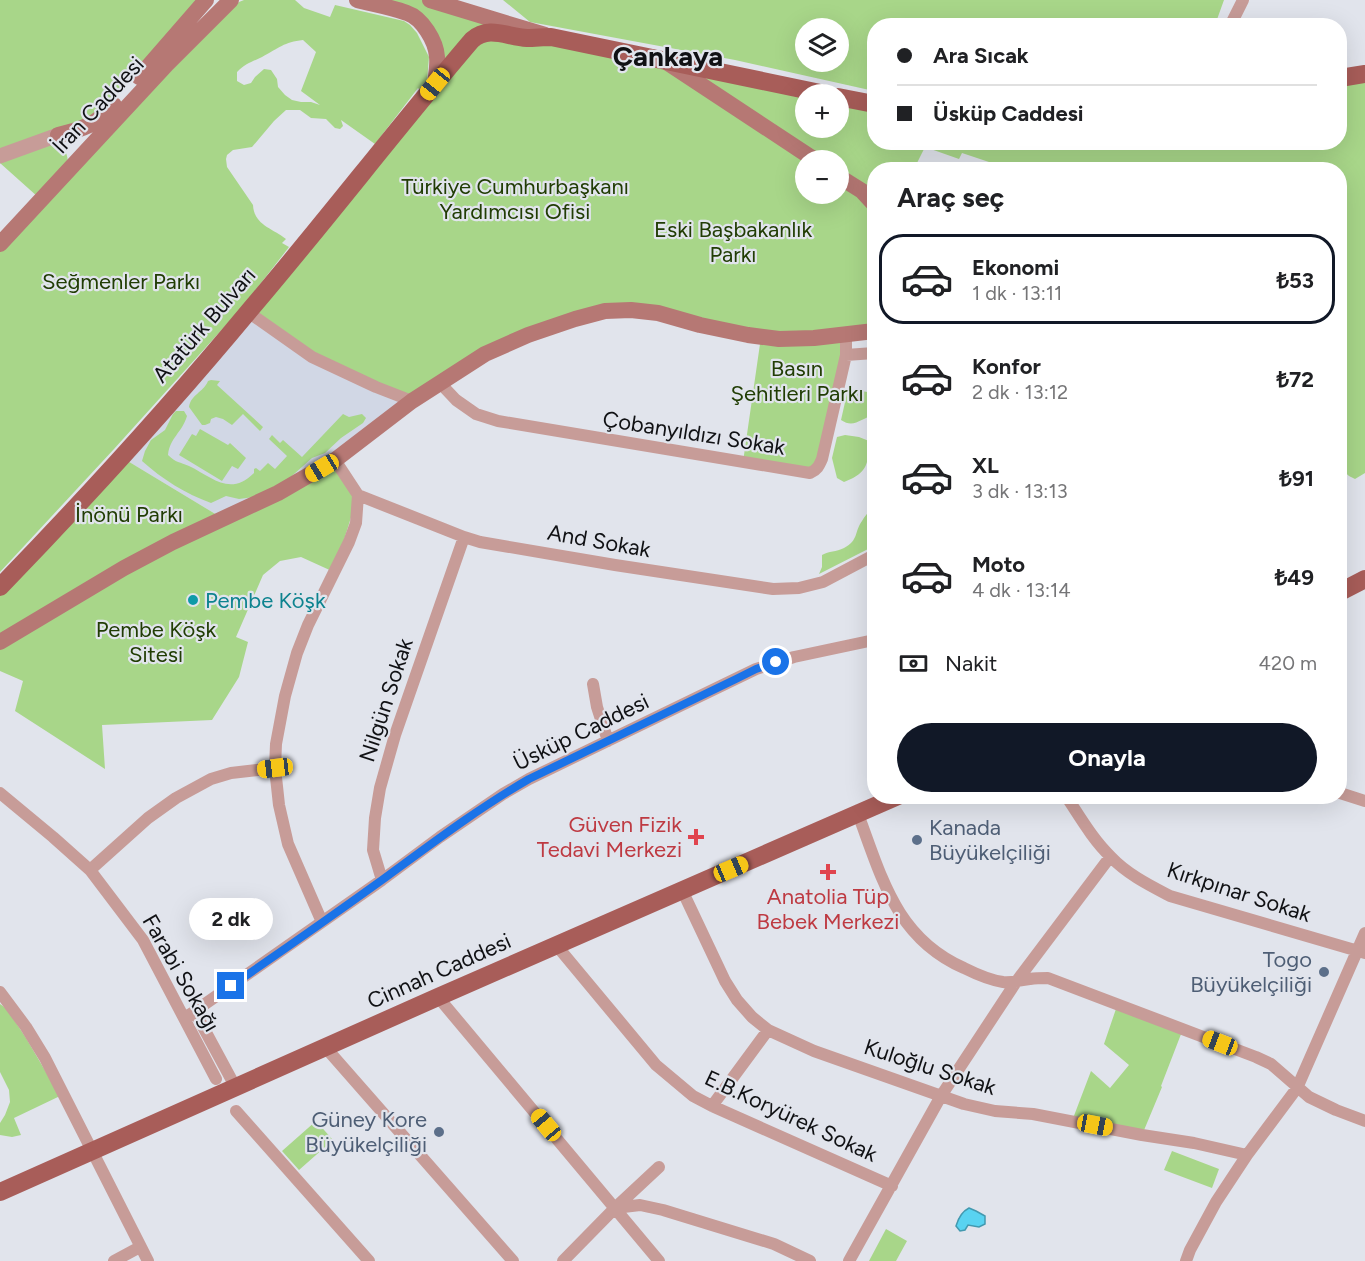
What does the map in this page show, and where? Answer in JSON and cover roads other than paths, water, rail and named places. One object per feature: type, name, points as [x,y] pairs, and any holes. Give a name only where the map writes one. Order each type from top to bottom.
[{"type":"main road","name":"İran Caddesi","points":[[58,135],[82,129],[98,121],[206,0]]},
{"type":"main road","name":"İran Caddesi","points":[[0,244],[167,64],[231,0]]},
{"type":"main road","points":[[357,0],[409,13],[417,19],[433,41],[438,55],[435,84]]},
{"type":"main road","points":[[430,0],[551,37]]},
{"type":"main road","name":"Atatürk Bulvarı","points":[[0,587],[121,457],[248,312],[435,84],[472,40],[481,34],[488,32],[526,38],[551,37],[795,88]]},
{"type":"main road","points":[[668,63],[800,150]]},
{"type":"main road","points":[[1347,77],[1365,74]]},
{"type":"main road","points":[[849,99],[867,103]]},
{"type":"main road","points":[[58,135],[68,144],[72,154],[71,167]]},
{"type":"main road","points":[[849,183],[867,196]]},
{"type":"main road","points":[[0,642],[124,568],[173,542],[278,494],[335,460],[412,401],[485,354],[528,335],[575,319],[604,312],[631,310],[658,313],[700,325],[779,339],[867,332]]},
{"type":"main road","points":[[1347,588],[1365,579]]},
{"type":"main road","name":"Cinnah Caddesi","points":[[0,1192],[880,804]]},
{"type":"street","points":[[1234,18],[1243,0]]},
{"type":"street","points":[[0,156],[58,135]]},
{"type":"street","points":[[248,312],[312,357],[412,401]]},
{"type":"street","name":"Çobanyıldızı Sokak","points":[[440,383],[476,414],[498,421],[810,473],[815,471],[822,459],[846,355],[846,335]]},
{"type":"street","points":[[846,355],[867,354]]},
{"type":"street","points":[[322,922],[288,844],[279,805],[275,768],[276,744],[285,696],[297,653],[356,523],[358,495],[335,460]]},
{"type":"street","name":"And Sokak","points":[[358,495],[480,542],[772,589],[799,588],[823,582],[867,559]]},
{"type":"street","name":"Nilgün Sokak","points":[[382,880],[373,850],[380,788],[395,735],[464,537]]},
{"type":"street","name":"Üsküp Caddesi","points":[[190,1015],[440,837],[529,779],[756,669],[794,657],[867,641]]},
{"type":"street","points":[[593,684],[597,707],[608,741]]},
{"type":"street","points":[[90,870],[148,818],[202,783],[231,773],[275,768]]},
{"type":"street","name":"Farabi Sokağı","points":[[0,794],[90,870],[143,940],[190,1015],[216,1079]]},
{"type":"street","points":[[1347,795],[1365,801]]},
{"type":"street","name":"Kırkpınar Sokak","points":[[1072,804],[1110,857],[1136,877],[1170,896],[1361,952]]},
{"type":"street","points":[[858,814],[890,896],[902,917],[913,932],[934,951],[956,965],[985,978],[1003,982],[1048,978],[1118,1004],[1271,1064],[1309,1097],[1365,1122]]},
{"type":"street","points":[[849,1261],[941,1096],[1016,982],[1110,857]]},
{"type":"street","name":"Kuloğlu Sokak","points":[[682,890],[724,981],[752,1017],[768,1030],[814,1051],[984,1109],[1033,1114],[1194,1143],[1247,1155]]},
{"type":"street","points":[[1186,1261],[1216,1202],[1247,1155],[1297,1088],[1361,952],[1365,933]]},
{"type":"street","name":"E.B.Koryürek Sokak","points":[[557,946],[656,1065],[693,1096],[712,1107],[892,1186]]},
{"type":"street","points":[[0,992],[45,1058],[148,1261]]},
{"type":"street","points":[[438,997],[659,1261]]},
{"type":"street","points":[[190,1015],[236,1088]]},
{"type":"street","points":[[712,1107],[768,1030]]},
{"type":"street","points":[[326,1048],[513,1261]]},
{"type":"street","points":[[236,1111],[369,1261]]},
{"type":"street","points":[[562,1261],[659,1167]]},
{"type":"street","points":[[615,1208],[640,1205],[663,1210],[774,1244],[810,1261]]},
{"type":"street","points":[[114,1261],[140,1247]]},
{"type":"water","points":[[969,1208],[985,1216],[985,1224],[979,1227],[968,1225],[965,1230],[960,1231],[956,1226],[962,1214]]},
{"type":"place","name":"Pembe Köşk","points":[[193,600]]},
{"type":"place","name":"Güven Fizik Tedavi Merkezi","points":[[696,837]]},
{"type":"place","name":"Kanada Büyükelçiliği","points":[[917,840]]},
{"type":"place","name":"Anatolia Tüp Bebek Merkezi","points":[[828,872]]},
{"type":"place","name":"Togo Büyükelçiliği","points":[[1324,972]]},
{"type":"place","name":"Güney Kore Büyükelçiliği","points":[[439,1132]]},
{"type":"district","name":"Çankaya","points":[[668,56]]},
{"type":"park label","name":"Türkiye Cumhurbaşkanı Yardımcısı Ofisi","points":[[515,198]]},
{"type":"park label","name":"Eski Başbakanlık Parkı","points":[[733,242]]},
{"type":"park label","name":"Seğmenler Parkı","points":[[121,281]]},
{"type":"park label","name":"Basın Şehitleri Parkı","points":[[797,380]]},
{"type":"park label","name":"İnönü Parkı","points":[[129,514]]},
{"type":"park label","name":"Pembe Köşk Sitesi","points":[[156,642]]}]
